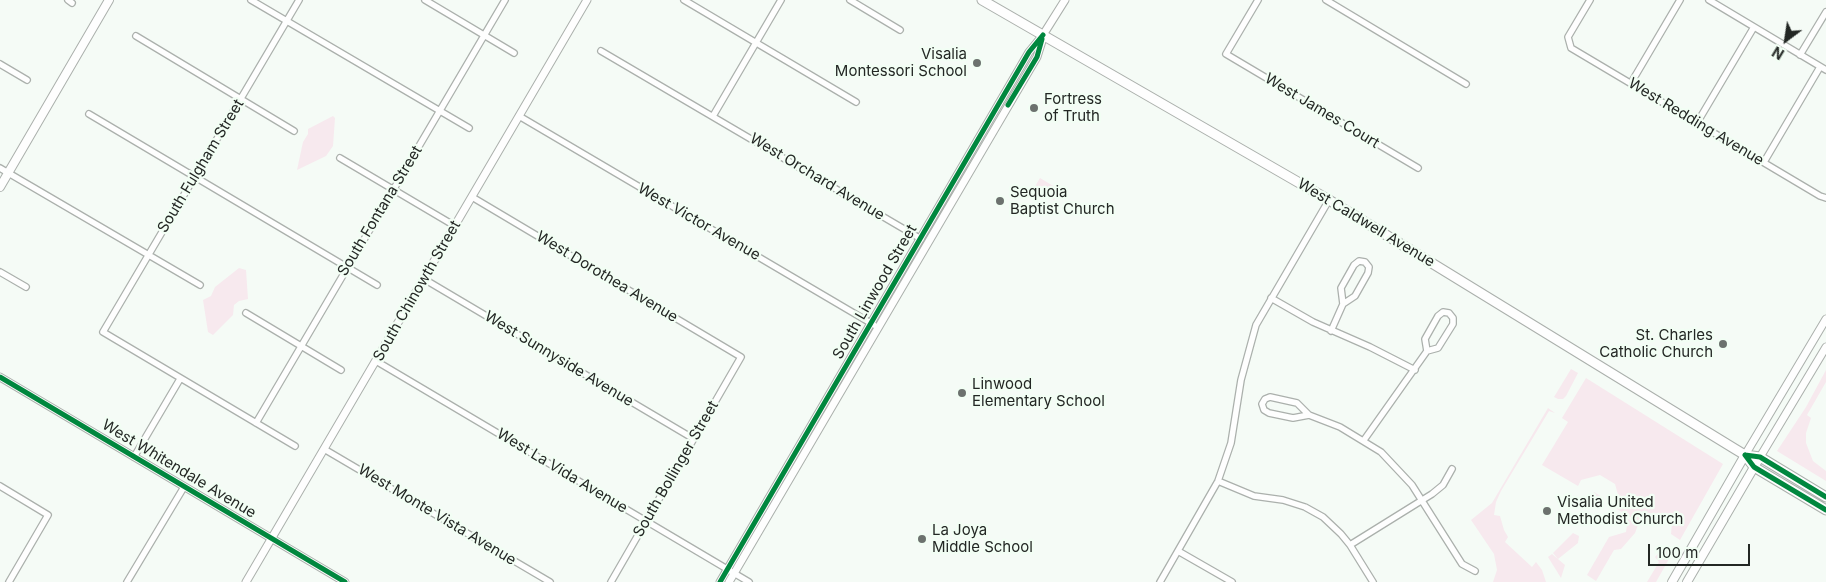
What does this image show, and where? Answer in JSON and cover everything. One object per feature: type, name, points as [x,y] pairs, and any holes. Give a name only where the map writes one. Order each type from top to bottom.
[{"type":"main road","points":[[0,187],[109,0]]},
{"type":"main road","name":"West Caldwell Avenue","points":[[982,0],[1329,200],[1746,456],[1754,467],[1826,510]]},
{"type":"main road","points":[[1672,582],[1746,456]]},
{"type":"main road","name":"West Caldwell Avenue","points":[[1746,456],[1760,457],[1826,497]]},
{"type":"main road","points":[[1687,582],[1760,457]]},
{"type":"street","points":[[252,0],[469,128]]},
{"type":"street","name":"South Fulgham Street","points":[[180,378],[103,332],[299,0]]},
{"type":"street","points":[[425,0],[514,53]]},
{"type":"street","name":"South Fontana Street","points":[[256,423],[505,0]]},
{"type":"street","name":"South Chinowth Street","points":[[246,582],[587,0]]},
{"type":"street","points":[[684,0],[856,102]]},
{"type":"street","points":[[713,116],[781,0]]},
{"type":"street","points":[[850,0],[900,30]]},
{"type":"street","name":"South Linwood Street","points":[[729,582],[796,468],[921,239],[1028,52],[1043,35],[1065,0]]},
{"type":"street","name":"West James Court","points":[[1258,0],[1226,54],[1418,168]]},
{"type":"street","points":[[1326,0],[1466,84]]},
{"type":"street","name":"West Redding Avenue","points":[[1590,0],[1568,37],[1571,48],[1826,198]]},
{"type":"street","points":[[1631,83],[1680,0]]},
{"type":"street","points":[[1709,0],[1826,70]]},
{"type":"street","points":[[1800,55],[1826,12]]},
{"type":"street","points":[[1697,123],[1754,28]]},
{"type":"street","name":"South Linwood Street","points":[[720,582],[826,401],[902,286],[1037,57],[1043,35]]},
{"type":"street","points":[[136,36],[294,131]]},
{"type":"street","name":"West Orchard Avenue","points":[[601,51],[921,239]]},
{"type":"street","points":[[0,64],[27,80]]},
{"type":"street","points":[[1764,162],[1820,67]]},
{"type":"street","points":[[89,114],[377,285]]},
{"type":"street","name":"West Victor Avenue","points":[[520,116],[875,325]]},
{"type":"street","points":[[340,158],[455,226]]},
{"type":"street","points":[[0,168],[200,285]]},
{"type":"street","name":"West Dorothea Avenue","points":[[472,197],[741,357]]},
{"type":"street","points":[[1160,582],[1218,481],[1232,442],[1241,380],[1256,325],[1329,200]]},
{"type":"street","points":[[902,286],[921,246],[921,239]]},
{"type":"street","points":[[1331,330],[1343,304],[1355,296],[1368,273],[1369,267],[1365,262],[1359,261],[1354,265],[1341,288],[1343,304]]},
{"type":"street","points":[[0,272],[26,287]]},
{"type":"street","name":"West Sunnyside Avenue","points":[[424,279],[694,439]]},
{"type":"street","points":[[1271,298],[1331,330],[1370,347],[1414,370]]},
{"type":"street","points":[[1364,440],[1428,351],[1438,348],[1453,324],[1453,318],[1450,313],[1443,312],[1438,316],[1425,339],[1428,351]]},
{"type":"street","points":[[246,313],[341,370]]},
{"type":"street","points":[[1746,456],[1826,319]]},
{"type":"street","points":[[1760,457],[1826,347]]},
{"type":"street","name":"South Bollinger Street","points":[[611,582],[741,357]]},
{"type":"street","name":"West La Vida Avenue","points":[[376,361],[749,582]]},
{"type":"street","name":"West Whitendale Avenue","points":[[0,377],[345,582]]},
{"type":"street","points":[[134,457],[180,378],[295,446]]},
{"type":"street","points":[[1310,414],[1293,418],[1269,413],[1264,410],[1262,404],[1270,397],[1296,403],[1310,414],[1324,419],[1364,440],[1398,468],[1422,500],[1462,564],[1475,571]]},
{"type":"street","points":[[796,468],[795,461],[821,415],[826,401]]},
{"type":"street","name":"West Monte Vista Avenue","points":[[324,448],[550,582]]},
{"type":"street","points":[[1350,545],[1443,485],[1452,469]]},
{"type":"street","points":[[1218,481],[1254,496],[1283,500],[1305,507],[1323,517],[1350,545],[1373,582]]},
{"type":"street","points":[[0,486],[48,515],[9,582]]},
{"type":"street","points":[[126,582],[184,486]]},
{"type":"street","points":[[1178,551],[1232,582]]},
{"type":"shaded area","points":[[333,116],[335,118],[333,146],[326,156],[297,170],[308,129]]},
{"type":"shaded area","points":[[1040,178],[1060,190],[1054,200],[1034,188]]},
{"type":"shaded area","points":[[239,268],[246,270],[248,299],[239,301],[234,305],[233,315],[213,335],[208,332],[203,300],[211,296],[215,287]]},
{"type":"shaded area","points":[[1571,369],[1578,373],[1566,396],[1563,399],[1554,397]]},
{"type":"shaded area","points":[[1826,370],[1826,382],[1807,415],[1811,418],[1806,433],[1806,443],[1813,461],[1826,471],[1826,481],[1777,451],[1806,407]]},
{"type":"shaded area","points":[[1586,378],[1723,464],[1680,540],[1671,534],[1672,523],[1667,516],[1652,513],[1639,522],[1617,509],[1620,502],[1615,484],[1600,475],[1581,480],[1578,486],[1542,465],[1568,422],[1562,418]]},
{"type":"shaded area","points":[[1548,408],[1555,413],[1549,411],[1501,491],[1496,502],[1494,515],[1500,516],[1508,537],[1505,542],[1532,567],[1536,562],[1542,570],[1546,582],[1493,582],[1497,570],[1494,554],[1471,520],[1492,503]]},
{"type":"shaded area","points":[[1594,492],[1604,498],[1598,508],[1588,502]]},
{"type":"shaded area","points":[[1628,519],[1638,525],[1635,533],[1621,549],[1614,550],[1596,581],[1587,575],[1609,537],[1626,532]]},
{"type":"shaded area","points":[[1573,533],[1579,536],[1578,543],[1558,559],[1553,553]]},
{"type":"shaded area","points":[[1664,547],[1673,552],[1656,582],[1647,582],[1659,562],[1655,557]]},
{"type":"shaded area","points":[[1552,554],[1565,565],[1561,578],[1548,557]]},
{"type":"cycle path","points":[[720,582],[1029,52],[1043,35]]},
{"type":"cycle path","points":[[1008,105],[1037,57],[1042,39]]},
{"type":"cycle path","points":[[0,377],[345,582]]},
{"type":"cycle path","points":[[1745,455],[1754,467],[1826,510]]},
{"type":"cycle path","points":[[1745,455],[1760,457],[1826,497]]},
{"type":"place","name":"Visalia Montessori School","points":[[977,63]]},
{"type":"place","name":"Fortress of Truth","points":[[1034,108]]},
{"type":"place","name":"Sequoia Baptist Church","points":[[1000,201]]},
{"type":"place","name":"St. Charles Catholic Church","points":[[1723,344]]},
{"type":"place","name":"Linwood Elementary School","points":[[962,393]]},
{"type":"place","name":"Visalia United Methodist Church","points":[[1547,511]]},
{"type":"place","name":"La Joya Middle School","points":[[922,539]]}]
